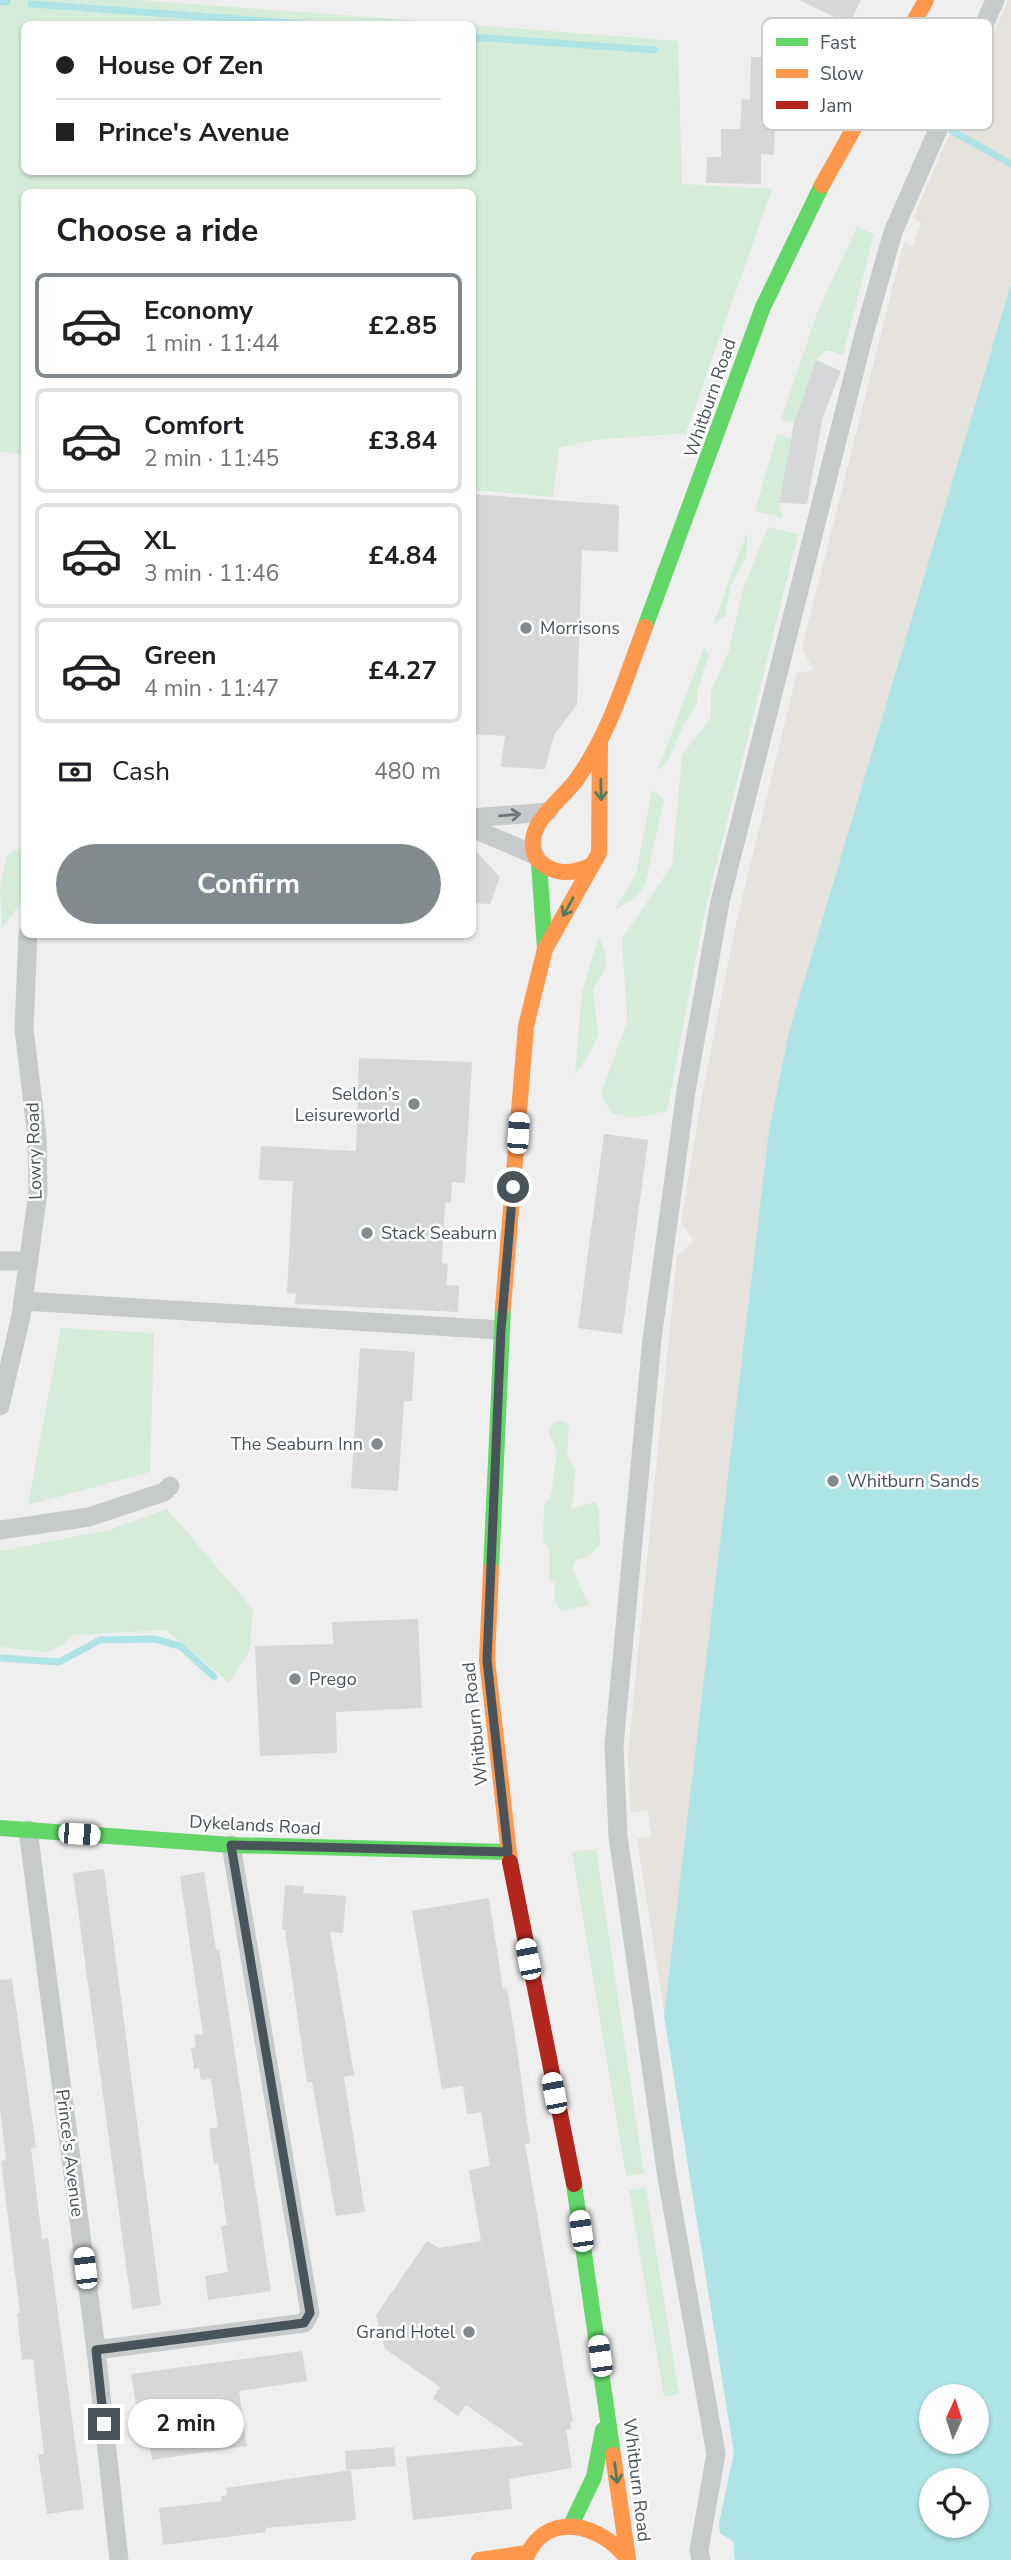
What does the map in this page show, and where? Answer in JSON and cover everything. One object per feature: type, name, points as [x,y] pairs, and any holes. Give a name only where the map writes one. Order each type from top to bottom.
[{"type":"main road","name":"Whitburn Road","points":[[916,18],[926,0]]},
{"type":"main road","name":"Whitburn Road","points":[[600,744],[695,499],[746,350],[801,223],[853,130]]},
{"type":"main road","points":[[545,949],[533,834],[538,821],[551,810],[600,744]]},
{"type":"main road","points":[[545,949],[599,853],[600,744]]},
{"type":"main road","points":[[551,810],[581,810],[592,817],[601,837]]},
{"type":"main road","points":[[537,859],[547,870],[564,876],[579,874],[592,865]]},
{"type":"main road","name":"Whitburn Road","points":[[545,949],[526,1026],[501,1330],[487,1660],[508,1852],[578,2206],[628,2559]]},
{"type":"main road","name":"Dykelands Road","points":[[0,1828],[231,1845],[508,1852]]},
{"type":"main road","name":"Whitburn Road","points":[[571,2525],[594,2477],[608,2405]]},
{"type":"main road","points":[[479,2560],[526,2557],[551,2531],[571,2525],[594,2528],[614,2540],[628,2559]]},
{"type":"street","points":[[987,18],[995,0]]},
{"type":"street","points":[[701,2560],[699,2550],[716,2454],[667,2177],[622,1864],[614,1745],[652,1339],[687,1091],[720,902],[860,347],[893,232],[938,130]]},
{"type":"street","points":[[476,818],[551,810]]},
{"type":"street","points":[[476,830],[537,859]]},
{"type":"street","name":"Lowry Road","points":[[0,1406],[23,1301],[38,1192],[37,1137],[24,1029],[28,938]]},
{"type":"street","points":[[0,1261],[29,1261]]},
{"type":"street","points":[[23,1301],[501,1330]]},
{"type":"street","points":[[0,1531],[89,1517],[163,1492],[170,1486]]},
{"type":"street","name":"Prince's Avenue","points":[[28,1830],[96,2350],[119,2560]]},
{"type":"street","points":[[96,2350],[304,2323],[310,2313],[231,1845]]},
{"type":"green space","points":[[0,0],[140,0],[421,21],[21,21],[21,175],[476,175],[476,25],[678,41],[682,184],[772,189],[686,433],[594,440],[559,448],[553,497],[476,490],[476,189],[21,189],[21,454],[0,452]]},
{"type":"green space","points":[[857,227],[874,234],[843,355],[827,350],[816,360],[794,423],[781,420],[817,313]]},
{"type":"green space","points":[[777,434],[791,438],[779,503],[783,518],[755,511]]},
{"type":"green space","points":[[768,527],[798,534],[704,915],[667,1111],[633,1118],[611,1113],[601,1094],[627,1021],[622,939],[672,865],[682,755],[711,717],[711,691],[729,650],[743,589]]},
{"type":"green space","points":[[747,532],[747,556],[731,585],[725,616],[713,625]]},
{"type":"green space","points":[[704,647],[709,655],[697,692],[697,703],[669,758],[657,772]]},
{"type":"green space","points":[[652,790],[664,800],[645,885],[634,899],[615,909],[636,874]]},
{"type":"green space","points":[[21,847],[21,902],[2,928],[0,886],[7,856]]},
{"type":"green space","points":[[599,937],[606,964],[593,989],[598,1034],[593,1048],[575,1075],[582,991]]},
{"type":"green space","points":[[61,1328],[154,1333],[150,1472],[28,1505]]},
{"type":"green space","points":[[562,1421],[569,1427],[567,1455],[576,1471],[570,1509],[595,1502],[599,1509],[600,1545],[588,1557],[576,1560],[572,1569],[589,1605],[561,1611],[555,1601],[555,1581],[549,1581],[549,1549],[543,1540],[544,1505],[551,1494],[557,1453],[548,1430],[554,1422]]},
{"type":"green space","points":[[167,1509],[253,1609],[250,1650],[229,1683],[166,1630],[74,1635],[63,1645],[47,1652],[0,1647],[0,1551],[109,1530]]},
{"type":"green space","points":[[596,1849],[644,2174],[626,2176],[572,1852]]},
{"type":"green space","points":[[646,2187],[679,2394],[664,2397],[629,2190]]},
{"type":"sand","name":"Whitburn Sands","points":[[1008,0],[1011,0],[1011,2560],[735,2560],[733,2541],[720,2533],[719,2523],[734,2453],[637,1839],[651,1836],[648,1810],[631,1812],[628,1754],[677,1255],[694,1241],[681,1222],[701,1101],[737,919],[797,673],[813,670],[802,648],[904,242],[913,246],[921,222],[913,218],[951,130],[993,130],[993,34]]},
{"type":"water","name":"Whitburn Sands","points":[[1011,284],[1011,2560],[735,2560],[733,2541],[720,2533],[719,2523],[734,2453],[664,2016],[769,1131],[789,1032]]},
{"type":"building","points":[[799,0],[861,0],[852,18],[836,18]]},
{"type":"building","points":[[751,57],[762,57],[762,130],[775,130],[774,155],[761,154],[761,184],[706,183],[707,157],[721,157],[721,129],[740,129],[742,99],[750,100]]},
{"type":"building","points":[[816,360],[841,371],[823,416],[807,504],[779,503],[794,423]]},
{"type":"building","name":"Morrisons","points":[[476,494],[619,505],[618,552],[582,550],[577,705],[554,735],[545,769],[501,767],[505,736],[476,734]]},
{"type":"building","points":[[476,851],[500,877],[490,904],[476,903]]},
{"type":"building","name":"Stack Seaburn","points":[[359,1058],[472,1062],[465,1183],[452,1182],[451,1203],[445,1203],[442,1263],[448,1264],[446,1285],[459,1286],[458,1312],[295,1304],[296,1294],[287,1293],[293,1181],[259,1180],[261,1146],[356,1151]]},
{"type":"building","points":[[604,1134],[648,1140],[622,1334],[578,1328]]},
{"type":"building","name":"The Seaburn Inn","points":[[360,1348],[415,1352],[412,1401],[404,1401],[398,1491],[351,1488]]},
{"type":"building","points":[[418,1619],[422,1708],[336,1712],[337,1753],[260,1756],[255,1646],[333,1644],[332,1622]]},
{"type":"building","points":[[104,1869],[161,2305],[132,2309],[73,1873]]},
{"type":"building","points":[[204,1872],[216,1950],[219,1949],[271,2291],[208,2300],[205,2276],[228,2272],[221,2226],[227,2225],[218,2163],[214,2164],[209,2129],[218,2127],[211,2079],[201,2080],[199,2068],[194,2069],[191,2048],[196,2047],[194,2035],[203,2034],[180,1876]]},
{"type":"building","points":[[285,1885],[304,1886],[303,1893],[346,1896],[343,1933],[330,1932],[354,2075],[344,2077],[365,2212],[336,2216],[312,2082],[307,2082],[285,1930],[282,1929]]},
{"type":"building","name":"Grand Hotel","points":[[489,1898],[503,1989],[507,1988],[517,2049],[530,2143],[525,2144],[573,2422],[570,2422],[571,2429],[566,2430],[572,2468],[509,2479],[512,2509],[413,2520],[406,2457],[524,2445],[466,2405],[458,2416],[433,2398],[440,2387],[385,2349],[376,2315],[427,2241],[439,2248],[481,2241],[469,2170],[490,2166],[481,2112],[467,2114],[463,2086],[442,2089],[412,1911]]},
{"type":"building","points":[[12,1979],[36,2147],[31,2148],[42,2239],[48,2238],[84,2509],[47,2514],[38,2455],[44,2454],[33,2359],[22,2360],[17,2313],[20,2313],[1,2161],[6,2160],[0,2109],[0,1980]]},
{"type":"building","points":[[302,2351],[307,2381],[239,2391],[247,2446],[152,2460],[143,2403],[136,2404],[131,2374]]},
{"type":"building","points":[[394,2447],[396,2466],[346,2470],[345,2451]]},
{"type":"building","points":[[351,2470],[356,2520],[265,2528],[266,2532],[163,2545],[159,2508],[222,2501],[221,2496],[227,2495],[226,2488]]},
{"type":"waterway","points":[[0,2],[7,2]]},
{"type":"waterway","points":[[31,4],[265,21]]},
{"type":"waterway","points":[[476,37],[654,50]]},
{"type":"waterway","points":[[952,131],[1011,164]]},
{"type":"waterway","points":[[0,1658],[59,1662],[100,1640],[154,1639],[180,1646],[214,1677]]},
{"type":"traffic: fast","points":[[645,627],[763,307],[822,185]]},
{"type":"traffic: fast","points":[[539,863],[545,949]]},
{"type":"traffic: fast","points":[[491,1570],[503,1307]]},
{"type":"traffic: fast","points":[[0,1828],[231,1845],[508,1852]]},
{"type":"traffic: fast","points":[[574,2184],[613,2455]]},
{"type":"traffic: fast","points":[[571,2525],[594,2477],[603,2430]]},
{"type":"traffic: slow","points":[[916,18],[926,0]]},
{"type":"traffic: slow","points":[[822,185],[853,130]]},
{"type":"traffic: slow","points":[[592,865],[570,872],[549,868],[536,858],[534,835],[544,815],[577,779],[599,743],[645,627]]},
{"type":"traffic: slow","points":[[503,1307],[526,1026],[545,949],[599,853],[600,744]]},
{"type":"traffic: slow","points":[[491,1570],[487,1660],[510,1862]]},
{"type":"traffic: slow","points":[[613,2455],[628,2559]]},
{"type":"traffic: slow","points":[[525,2560],[534,2544],[546,2533],[574,2527],[589,2530],[604,2538],[628,2560]]},
{"type":"traffic: slow","points":[[479,2560],[527,2553]]},
{"type":"traffic: jam","points":[[510,1862],[574,2184]]},
{"type":"place","name":"Morrisons","points":[[526,628]]},
{"type":"place","name":"Seldon’s Leisureworld","points":[[414,1104]]},
{"type":"place","name":"Stack Seaburn","points":[[367,1233]]},
{"type":"place","name":"The Seaburn Inn","points":[[377,1444]]},
{"type":"place","name":"Whitburn Sands","points":[[833,1481]]},
{"type":"place","name":"Prego","points":[[295,1679]]},
{"type":"place","name":"Grand Hotel","points":[[469,2332]]},
{"type":"route","points":[[104,2424],[96,2350],[304,2323],[310,2313],[231,1845],[508,1852],[487,1660],[501,1330],[513,1187]]}]
